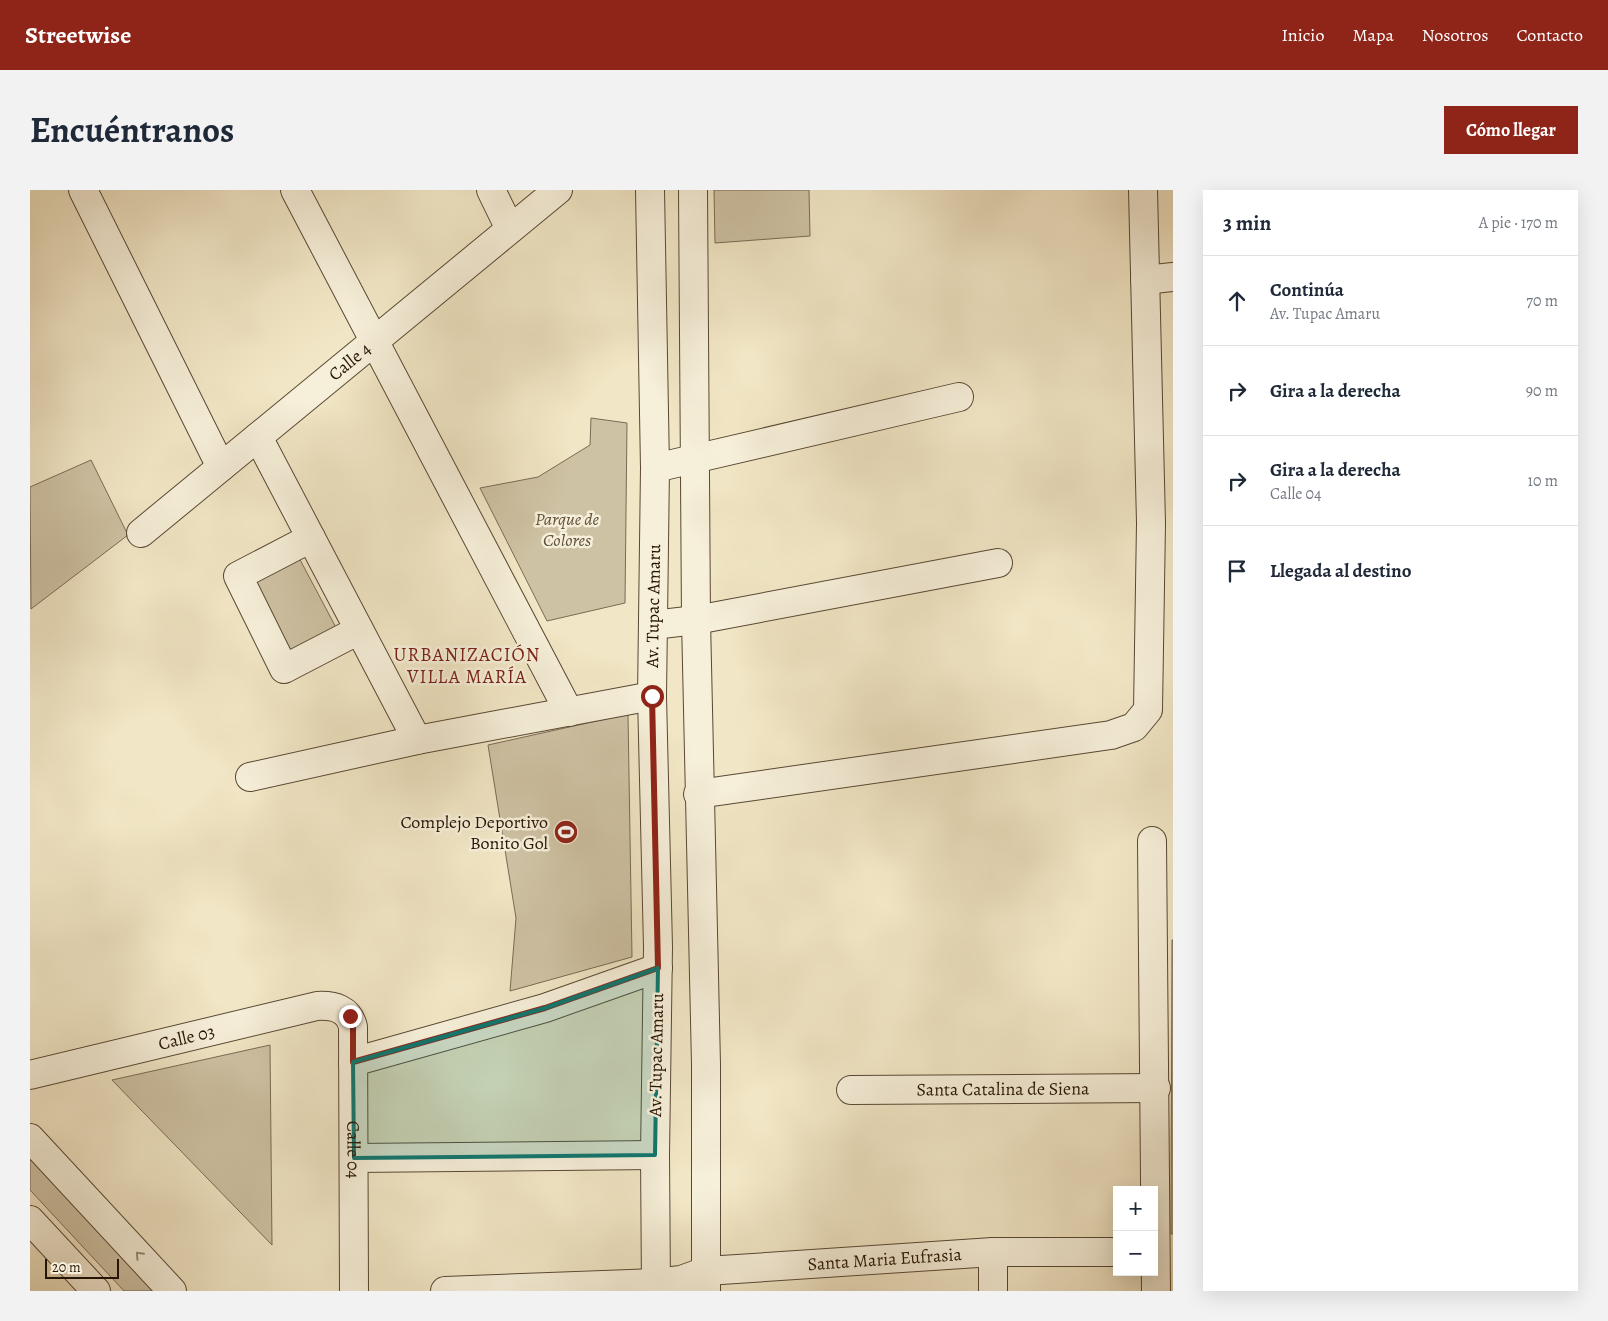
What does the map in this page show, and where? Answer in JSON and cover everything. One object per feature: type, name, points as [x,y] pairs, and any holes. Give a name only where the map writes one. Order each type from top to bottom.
[{"type":"street","points":[[84,190],[221,468]]},
{"type":"street","points":[[295,190],[569,712]]},
{"type":"street","points":[[491,190],[510,229]]},
{"type":"street","name":"Calle 4","points":[[142,533],[558,190]]},
{"type":"street","name":"Av. Tupac Amaru","points":[[650,190],[655,468],[652,696],[658,968],[655,1155],[656,1287]]},
{"type":"street","points":[[694,190],[696,620],[698,794],[706,1065],[706,1281]]},
{"type":"street","points":[[698,794],[1111,735],[1134,727],[1148,710],[1151,523],[1143,190]]},
{"type":"street","points":[[1145,280],[1173,277]]},
{"type":"street","points":[[655,468],[695,461],[958,398]]},
{"type":"street","points":[[258,436],[417,740]]},
{"type":"street","points":[[311,538],[238,576],[284,669],[359,630]]},
{"type":"street","points":[[653,625],[696,620],[998,563]]},
{"type":"street","points":[[250,777],[417,740],[652,696]]},
{"type":"street","points":[[1152,841],[1164,921],[1156,1088],[1161,1252],[1156,1291]]},
{"type":"street","points":[[353,1062],[545,1008],[658,968]]},
{"type":"street","name":"Calle 03","points":[[30,1075],[317,1006],[332,1007],[344,1012]]},
{"type":"street","name":"Calle 04","points":[[344,1012],[350,1016],[353,1028],[354,1291]]},
{"type":"street","name":"Santa Catalina de Siena","points":[[851,1090],[1156,1088]]},
{"type":"street","points":[[30,1138],[172,1291]]},
{"type":"street","points":[[354,1158],[655,1155]]},
{"type":"street","points":[[30,1220],[96,1291]]},
{"type":"street","points":[[993,1252],[993,1291]]},
{"type":"street","name":"Santa Maria Eufrasia","points":[[445,1291],[656,1287],[682,1280],[706,1281],[993,1252],[1113,1252]]},
{"type":"highlighted area","points":[[658,968],[655,1155],[354,1158],[353,1062],[545,1008]]},
{"type":"green space","points":[[714,190],[809,190],[810,236],[715,243]]},
{"type":"green space","name":"Parque de Colores","points":[[591,418],[627,423],[625,603],[547,621],[480,488],[538,477],[590,445]]},
{"type":"green space","points":[[91,460],[128,535],[31,609],[30,487]]},
{"type":"green space","points":[[297,554],[340,635],[292,660],[250,580]]},
{"type":"green space","name":"Complejo Deportivo Bonito Gol","points":[[628,714],[632,957],[510,991],[516,918],[488,745]]},
{"type":"green space","points":[[1172,940],[1173,1234],[1171,1234]]},
{"type":"green space","points":[[270,1045],[272,1245],[112,1080]]},
{"type":"green space","points":[[30,1156],[157,1291],[124,1291],[30,1190]]},
{"type":"place","name":"Complejo Deportivo Bonito Gol","points":[[566,832]]},
{"type":"district","name":"URBANIZACIÓN VILLA MARÍA","points":[[467,666]]},
{"type":"route","points":[[350,1016],[353,1028],[353,1062],[545,1008],[658,968],[652,696]]}]
